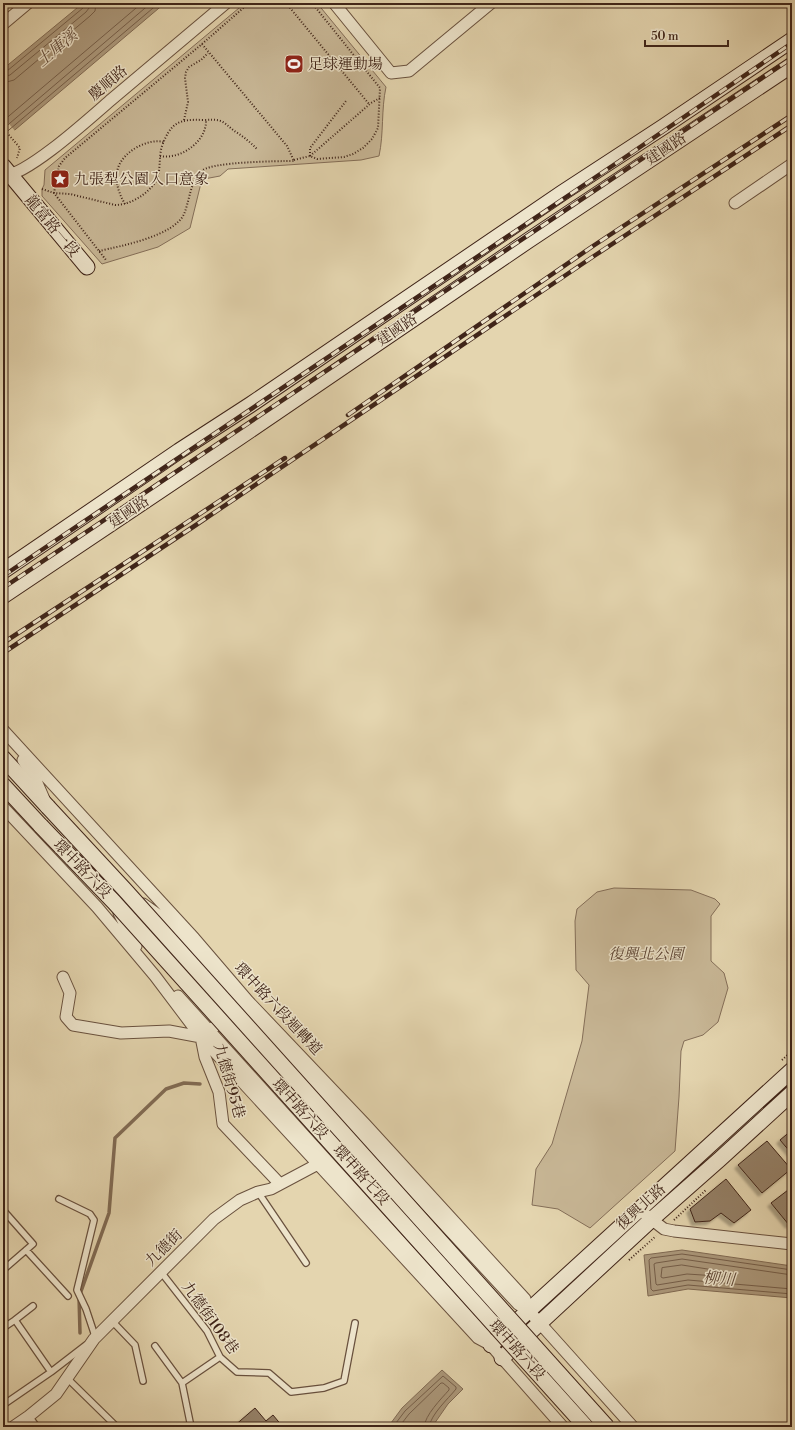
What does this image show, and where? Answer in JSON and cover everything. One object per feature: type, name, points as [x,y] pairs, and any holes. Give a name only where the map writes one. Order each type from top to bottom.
[{"type":"street","points":[[3,24],[28,3]]},
{"type":"street","name":"慶順路","points":[[6,173],[28,167],[68,136],[226,3]]},
{"type":"street","points":[[334,3],[391,72],[409,71],[491,3]]},
{"type":"street","name":"建國路","points":[[3,570],[250,405],[567,189],[663,127],[792,40]]},
{"type":"street","name":"建國路","points":[[3,596],[244,435],[529,240],[792,65]]},
{"type":"street","points":[[735,203],[792,164]]},
{"type":"street","name":"龍富路一段","points":[[6,173],[86,267]]},
{"type":"street","points":[[3,730],[190,941],[157,974],[97,907],[3,807]]},
{"type":"street","name":"環中路六段","points":[[3,738],[26,763],[48,807],[125,890],[608,1427]]},
{"type":"street","points":[[3,758],[48,807]]},
{"type":"street","points":[[3,784],[41,826]]},
{"type":"street","name":"環中路六段","points":[[3,803],[12,810],[41,826],[114,902],[586,1427]]},
{"type":"street","name":"環中路六段","points":[[125,890],[190,941],[245,1003],[361,1127],[518,1304],[529,1310],[633,1427]]},
{"type":"street","name":"環中路七段","points":[[114,902],[135,946],[205,1034],[321,1161],[485,1335],[502,1358],[563,1427]]},
{"type":"street","points":[[63,977],[70,993],[66,1017],[74,1025],[121,1033],[169,1031],[205,1034],[245,1003]]},
{"type":"street","name":"九德街95巷","points":[[205,1034],[205,1057],[219,1092],[223,1124],[280,1184]]},
{"type":"street","name":"復興北路","points":[[491,1344],[792,1070]]},
{"type":"street","name":"復興北路","points":[[502,1358],[652,1219],[792,1093]]},
{"type":"street","name":"九德街","points":[[13,1427],[56,1394],[94,1339],[214,1219],[240,1200],[258,1192],[271,1189],[321,1161],[361,1127]]},
{"type":"street","points":[[639,1210],[664,1229],[792,1244]]},
{"type":"lane","points":[[258,1192],[306,1263]]},
{"type":"lane","points":[[3,1405],[51,1372],[94,1339],[94,1333],[86,1309],[77,1290],[94,1220],[90,1214],[58,1199]]},
{"type":"lane","points":[[3,1210],[33,1244],[3,1270]]},
{"type":"lane","points":[[26,1250],[68,1296]]},
{"type":"lane","name":"九德街108巷","points":[[160,1272],[207,1331],[220,1357],[237,1372],[269,1373],[291,1392],[324,1388],[344,1381],[355,1323]]},
{"type":"lane","points":[[3,1328],[33,1306]]},
{"type":"lane","points":[[15,1320],[51,1372]]},
{"type":"lane","points":[[112,1321],[135,1345],[143,1381]]},
{"type":"lane","points":[[155,1346],[182,1383],[191,1427]]},
{"type":"lane","points":[[182,1383],[220,1357]]},
{"type":"lane","points":[[67,1378],[117,1427]]},
{"type":"lane","points":[[29,1416],[37,1427]]},
{"type":"path","points":[[106,260],[54,192],[58,166],[65,158],[249,3]]},
{"type":"path","points":[[286,3],[369,104]]},
{"type":"path","points":[[310,156],[317,159],[344,157],[353,154],[362,148],[372,139],[378,128],[380,98],[380,88],[312,3]]},
{"type":"path","points":[[202,44],[287,146],[294,160]]},
{"type":"path","points":[[184,120],[188,102],[186,72],[189,67],[201,60],[208,52]]},
{"type":"path","points":[[99,251],[134,243],[152,237],[176,223],[183,216],[197,176],[204,169],[229,164],[294,160],[310,156],[369,104],[380,98]]},
{"type":"path","points":[[310,156],[310,148],[346,101]]},
{"type":"path","points":[[42,189],[115,205],[125,204],[132,201],[148,191],[155,183],[160,152],[168,132],[176,124],[184,120],[215,120],[222,122],[258,149]]},
{"type":"path","points":[[160,156],[166,157],[181,153],[198,142],[204,132],[206,120]]},
{"type":"path","points":[[3,128],[20,148],[17,158]]},
{"type":"path","points":[[125,204],[121,198],[117,185],[118,168],[122,161],[140,145],[149,142],[164,142]]},
{"type":"green space","points":[[245,3],[317,3],[386,87],[382,139],[379,156],[361,160],[228,169],[220,176],[204,179],[200,187],[190,228],[158,247],[102,264],[42,196],[45,170]]},
{"type":"green space","name":"復興北公園","points":[[614,888],[691,890],[715,899],[720,904],[711,916],[711,961],[724,973],[728,988],[718,1022],[703,1035],[684,1041],[681,1051],[675,1151],[590,1228],[558,1209],[532,1205],[536,1169],[552,1144],[582,1041],[589,985],[576,970],[575,921],[577,909],[597,892]]},
{"type":"water","name":"土庫溪","points":[[83,3],[165,3],[3,140],[3,69]]},
{"type":"water","name":"柳川","points":[[682,1250],[792,1266],[792,1298],[688,1289],[648,1296],[644,1255]]},
{"type":"water","points":[[442,1370],[463,1389],[448,1404],[432,1427],[388,1427],[402,1408]]},
{"type":"pier","points":[[3,117],[16,132],[3,142]]},
{"type":"building","points":[[792,1130],[792,1154],[780,1140]]},
{"type":"building","points":[[767,1141],[791,1169],[762,1193],[738,1165]]},
{"type":"building","points":[[726,1179],[751,1210],[734,1223],[721,1213],[710,1221],[695,1222],[690,1209]]},
{"type":"building","points":[[792,1187],[792,1223],[789,1225],[771,1203]]},
{"type":"building","points":[[255,1408],[266,1421],[273,1415],[283,1427],[233,1427]]},
{"type":"waterway","points":[[80,1333],[79,1297],[109,1213],[115,1138],[166,1089],[184,1083],[200,1084]]},
{"type":"railway","points":[[3,576],[627,156],[792,43]]},
{"type":"railway","points":[[3,588],[792,58]]},
{"type":"railway","points":[[348,415],[593,246],[792,115]]},
{"type":"railway","points":[[3,653],[193,527],[594,256],[792,125]]},
{"type":"railway","points":[[3,643],[285,458]]},
{"type":"place","name":"足球運動場","points":[[294,64]]},
{"type":"place","name":"九張犁公園入口意象","points":[[60,179]]}]
